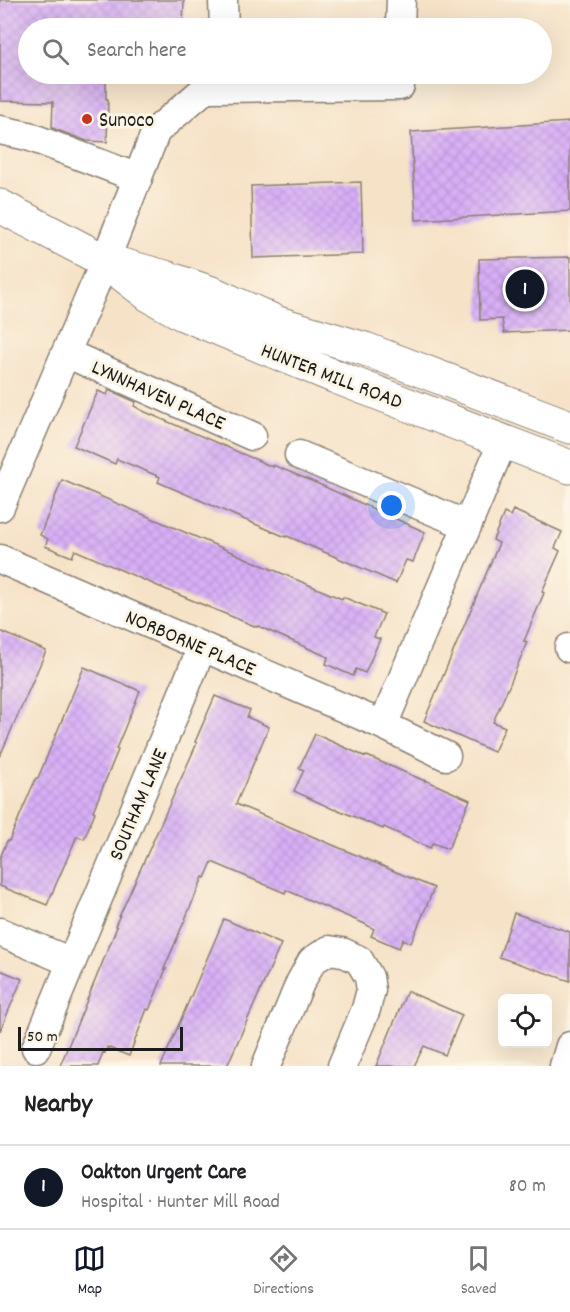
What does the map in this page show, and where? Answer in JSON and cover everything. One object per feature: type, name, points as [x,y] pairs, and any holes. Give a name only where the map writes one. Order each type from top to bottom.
[{"type":"main road","name":"HUNTER MILL ROAD","points":[[0,206],[105,261],[149,295],[183,314],[268,350],[570,467]]},
{"type":"main road","name":"HUNTER MILL ROAD","points":[[105,261],[165,277],[212,293],[278,323],[365,349],[570,427]]},
{"type":"street","points":[[223,0],[224,18]]},
{"type":"street","points":[[400,18],[401,0]]},
{"type":"street","name":"LYNNHAVEN PLACE","points":[[0,507],[8,469],[66,353],[156,131],[206,84]]},
{"type":"street","points":[[324,84],[400,86],[400,84]]},
{"type":"street","points":[[0,130],[28,136],[138,178]]},
{"type":"street","name":"LYNNHAVEN PLACE","points":[[66,353],[252,436]]},
{"type":"street","points":[[415,407],[427,373]]},
{"type":"street","points":[[383,725],[503,441]]},
{"type":"street","points":[[299,455],[467,525]]},
{"type":"street","name":"NORBORNE PLACE","points":[[0,559],[383,725],[446,756]]},
{"type":"street","name":"SOUTHAM LANE","points":[[36,1048],[202,647]]},
{"type":"street","points":[[0,932],[71,962]]},
{"type":"street","points":[[266,1066],[300,983],[312,962],[329,951],[342,952],[359,960],[369,977],[371,990],[366,1009],[342,1066]]},
{"type":"street","points":[[564,1066],[570,1046]]},
{"type":"building","points":[[0,0],[184,0],[183,18],[18,18],[18,84],[106,84],[107,142],[87,141],[52,128],[53,102],[0,101]]},
{"type":"building","points":[[570,122],[570,211],[416,220],[411,132]]},
{"type":"building","points":[[361,182],[363,254],[253,258],[251,186]]},
{"type":"building","points":[[570,257],[570,330],[504,333],[502,319],[480,320],[479,259]]},
{"type":"building","points":[[109,390],[136,402],[134,406],[143,411],[273,467],[273,465],[314,482],[425,532],[413,562],[406,560],[396,583],[158,482],[160,477],[117,459],[115,464],[74,446],[98,391],[107,395]]},
{"type":"building","points":[[62,480],[342,599],[343,597],[384,614],[374,637],[380,639],[365,673],[356,669],[353,676],[326,664],[328,657],[75,550],[72,557],[45,546],[48,539],[40,535]]},
{"type":"building","points":[[513,510],[562,532],[555,548],[560,551],[524,641],[527,642],[493,722],[505,727],[494,752],[424,721],[499,543],[493,540],[504,513],[510,516]]},
{"type":"building","points":[[0,631],[46,651],[0,756]]},
{"type":"building","points":[[84,667],[140,691],[116,749],[118,750],[84,839],[77,836],[47,905],[0,886],[0,858],[36,778],[38,778]]},
{"type":"building","points":[[215,696],[250,710],[247,717],[269,727],[236,804],[434,888],[411,943],[403,939],[399,948],[371,936],[374,929],[365,924],[286,890],[285,893],[212,862],[205,878],[203,877],[129,1056],[107,1047],[98,1066],[60,1066],[117,927],[115,926],[197,743],[195,742]]},
{"type":"building","points":[[315,734],[470,800],[448,849],[433,843],[430,848],[294,791],[304,770],[299,768]]},
{"type":"building","points":[[514,913],[570,932],[570,981],[499,957]]},
{"type":"building","points":[[224,919],[281,944],[227,1066],[161,1066]]},
{"type":"building","points":[[0,970],[22,979],[0,1031]]},
{"type":"building","points":[[407,991],[462,1015],[445,1055],[424,1046],[414,1066],[376,1066]]},
{"type":"place","name":"Sunoco","points":[[87,119]]},
{"type":"place","name":"Oakton Urgent Care","points":[[525,289]]}]
